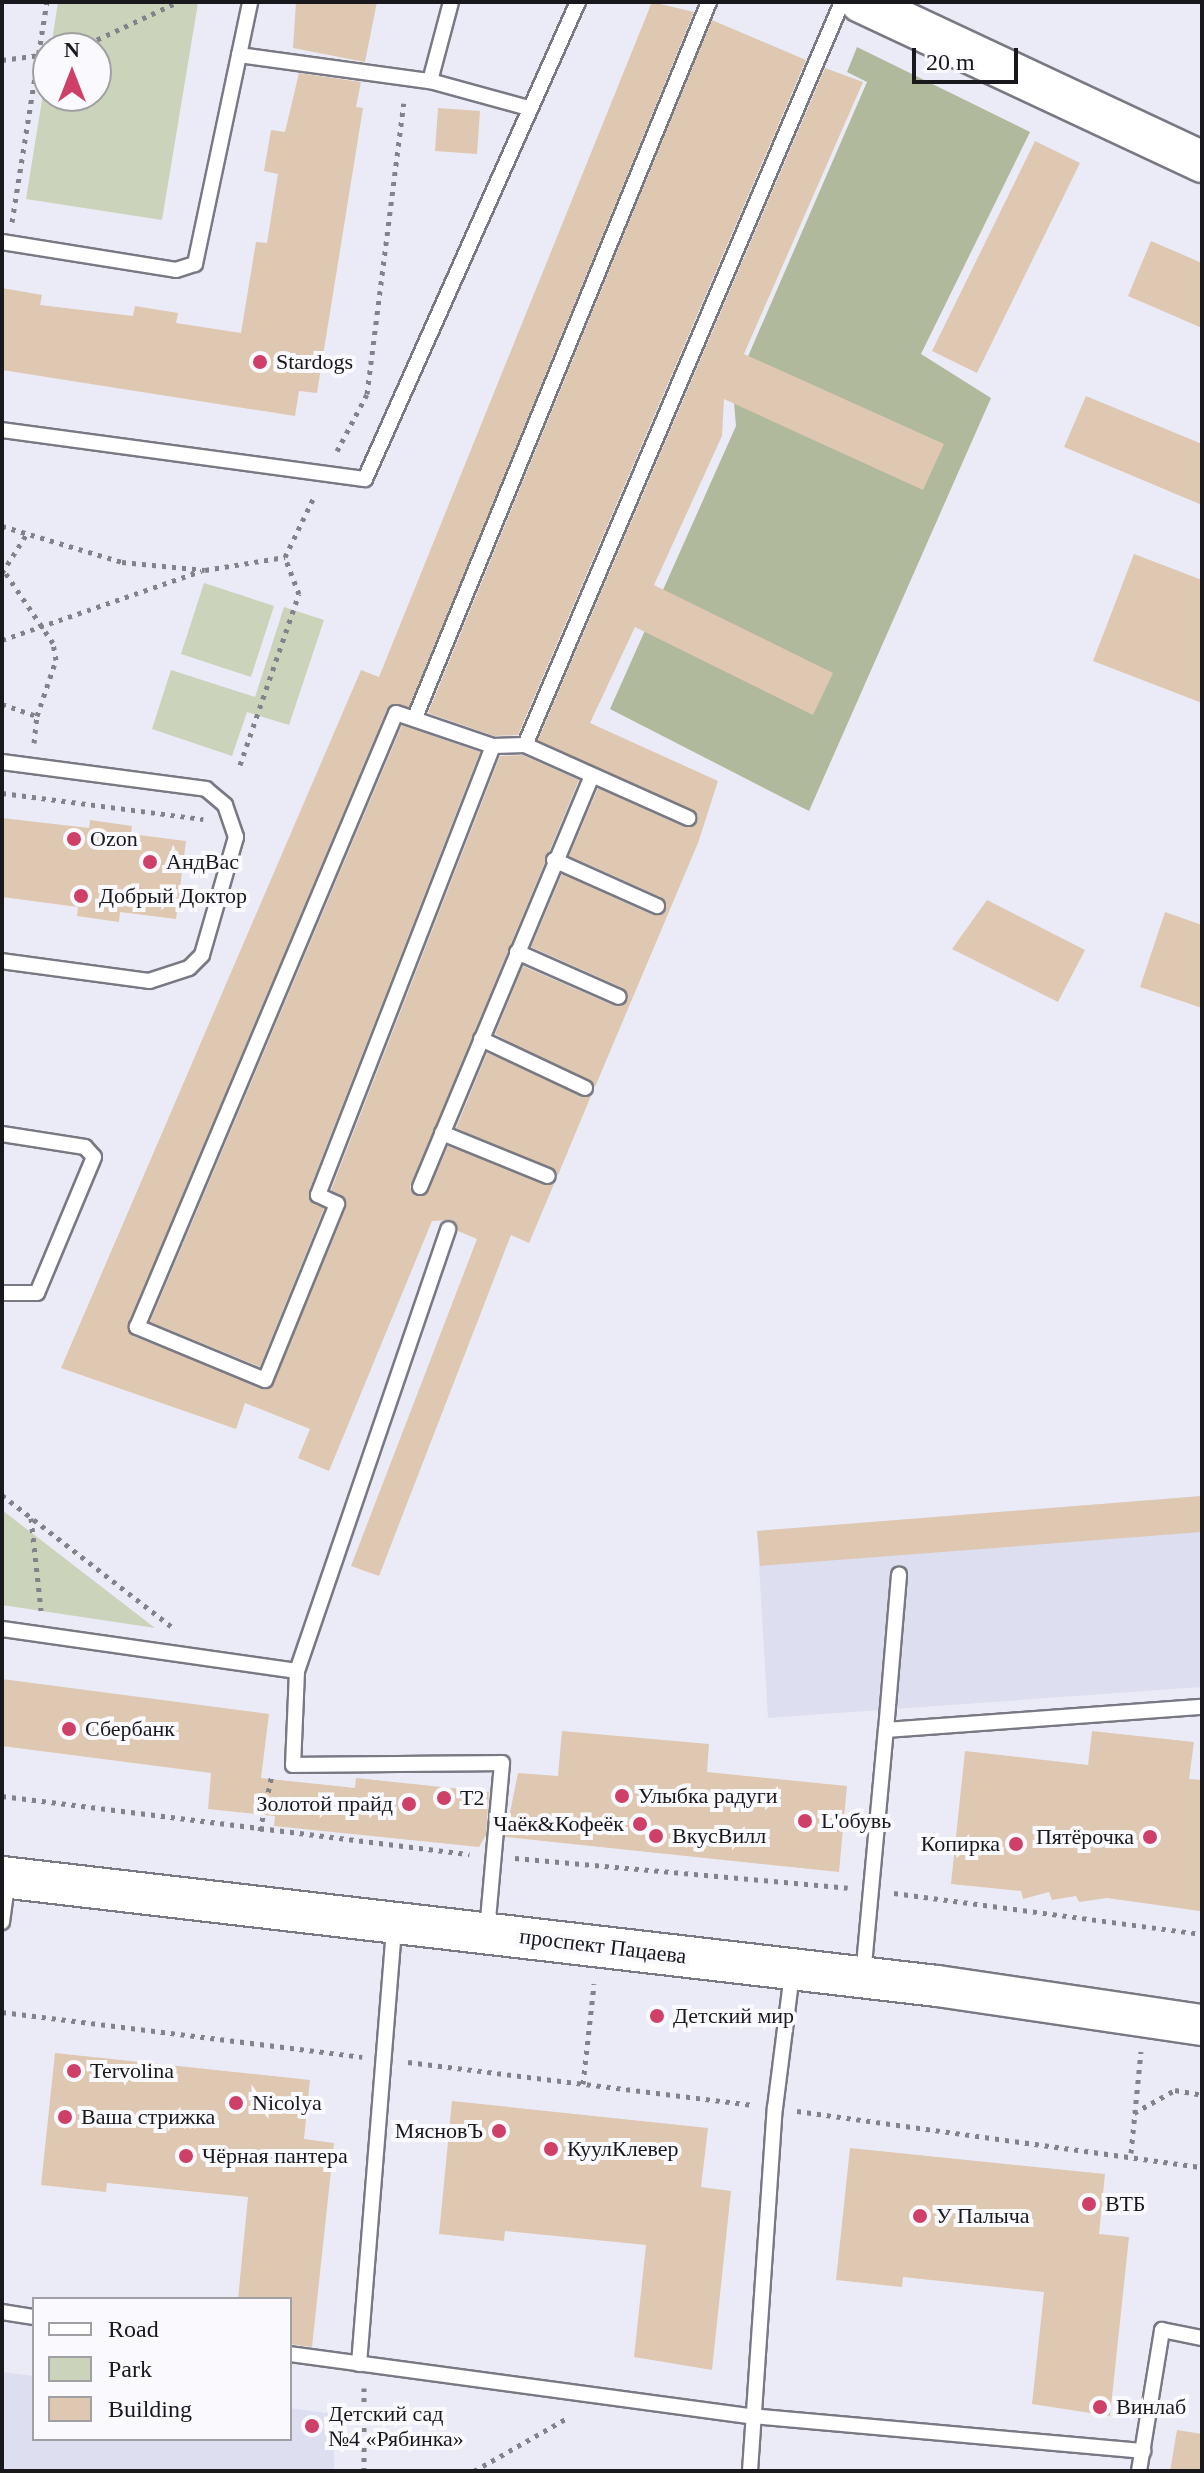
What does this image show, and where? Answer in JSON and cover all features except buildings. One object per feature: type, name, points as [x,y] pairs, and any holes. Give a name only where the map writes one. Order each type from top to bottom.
[{"type":"main road","points":[[861,2],[1202,162]]},
{"type":"main road","name":"проспект Пацаева","points":[[5,1878],[487,1931],[863,1977],[1202,2025]]},
{"type":"lane","points":[[5,242],[176,270],[195,264],[250,2]]},
{"type":"lane","points":[[430,81],[451,2]]},
{"type":"lane","points":[[2,430],[365,479],[578,2]]},
{"type":"lane","points":[[416,715],[709,2]]},
{"type":"lane","points":[[525,745],[842,2]]},
{"type":"lane","points":[[239,55],[406,82],[430,81],[529,108]]},
{"type":"lane","points":[[493,746],[318,1195],[337,1204],[265,1380],[137,1327],[396,713],[416,715],[493,746],[525,745],[688,818]]},
{"type":"lane","points":[[2,762],[206,789],[225,805],[236,837],[202,955],[172,977],[149,981],[2,961]]},
{"type":"lane","points":[[420,1187],[554,860],[592,776]]},
{"type":"lane","points":[[554,860],[657,906]]},
{"type":"lane","points":[[517,952],[619,997]]},
{"type":"lane","points":[[481,1039],[585,1088]]},
{"type":"lane","points":[[442,1133],[548,1176]]},
{"type":"lane","points":[[2,1134],[85,1147],[94,1157],[37,1293],[24,1299],[2,1293]]},
{"type":"lane","points":[[448,1229],[297,1671],[293,1765],[502,1763],[491,1856],[487,1931]]},
{"type":"lane","points":[[863,1977],[899,1575]]},
{"type":"lane","points":[[2,1629],[297,1671]]},
{"type":"lane","points":[[886,1730],[1202,1707]]},
{"type":"lane","points":[[2,1922],[5,1878]]},
{"type":"lane","points":[[359,2364],[379,2059],[395,1921]]},
{"type":"lane","points":[[750,2471],[751,2416],[775,2108],[793,1969]]},
{"type":"lane","points":[[2,2312],[32,2317]]},
{"type":"lane","points":[[1139,2471],[1162,2330],[1202,2338]]},
{"type":"lane","points":[[292,2354],[601,2399],[751,2416],[1143,2451]]},
{"type":"path","points":[[42,32],[47,2]]},
{"type":"path","points":[[112,33],[178,2]]},
{"type":"path","points":[[2,60],[32,56]]},
{"type":"path","points":[[340,446],[367,394],[406,82]]},
{"type":"path","points":[[5,242],[32,94]]},
{"type":"path","points":[[240,765],[299,594],[285,557],[314,498]]},
{"type":"path","points":[[2,526],[122,562],[205,570]]},
{"type":"path","points":[[2,704],[37,716],[56,660],[43,626],[4,573],[26,535]]},
{"type":"path","points":[[2,640],[205,570],[285,557]]},
{"type":"path","points":[[2,793],[210,826]]},
{"type":"path","points":[[2,1495],[214,1660]]},
{"type":"path","points":[[31,1518],[43,1635]]},
{"type":"path","points":[[260,1831],[269,1775],[293,1765]]},
{"type":"path","points":[[2,1796],[260,1831],[491,1856],[872,1890],[1202,1934]]},
{"type":"path","points":[[583,2084],[595,1975]]},
{"type":"path","points":[[2,2012],[1131,2153],[1202,2167]]},
{"type":"path","points":[[1131,2153],[1141,2051]]},
{"type":"path","points":[[1134,2113],[1175,2090],[1202,2095]]},
{"type":"path","points":[[359,2364],[364,2471]]},
{"type":"path","points":[[474,2471],[601,2399]]},
{"type":"shaded area","points":[[1202,1496],[1202,1687],[768,1718],[757,1531]]},
{"type":"shaded area","name":"Детский сад №4 «Рябинка»","points":[[2,2372],[32,2376],[32,2441],[292,2441],[292,2408],[334,2414],[334,2471],[2,2471]]},
{"type":"green space","points":[[58,2],[198,3],[162,220],[26,199],[40,112],[112,112],[112,32],[53,32]]},
{"type":"green space","points":[[857,47],[1030,132],[921,354],[991,398],[809,811],[610,709],[736,426],[733,391],[867,82],[847,72]]},
{"type":"green space","points":[[204,583],[274,606],[251,677],[181,654]]},
{"type":"green space","points":[[284,607],[324,620],[289,725],[247,712],[232,756],[152,729],[171,670],[255,697]]},
{"type":"green space","points":[[2,1510],[155,1628],[2,1605]]},
{"type":"place","name":"Stardogs","points":[[260,362]]},
{"type":"place","name":"Ozon","points":[[74,839]]},
{"type":"place","name":"АндВас","points":[[150,862]]},
{"type":"place","name":"Добрый Доктор","points":[[81,896]]},
{"type":"place","name":"Сбербанк","points":[[69,1729]]},
{"type":"place","name":"Улыбка радуги","points":[[622,1796]]},
{"type":"place","name":"T2","points":[[444,1798]]},
{"type":"place","name":"Золотой прайд","points":[[409,1804]]},
{"type":"place","name":"L'обувь","points":[[805,1821]]},
{"type":"place","name":"Чаёк&Кофеёк","points":[[640,1824]]},
{"type":"place","name":"ВкусВилл","points":[[656,1836]]},
{"type":"place","name":"Пятёрочка","points":[[1150,1837]]},
{"type":"place","name":"Копирка","points":[[1016,1844]]},
{"type":"place","name":"Детский мир","points":[[657,2016]]},
{"type":"place","name":"Tervolina","points":[[74,2071]]},
{"type":"place","name":"Nicolya","points":[[236,2103]]},
{"type":"place","name":"Ваша стрижка","points":[[65,2117]]},
{"type":"place","name":"МясновЪ","points":[[499,2131]]},
{"type":"place","name":"КуулКлевер","points":[[551,2149]]},
{"type":"place","name":"Чёрная пантера","points":[[186,2156]]},
{"type":"place","name":"ВТБ","points":[[1089,2204]]},
{"type":"place","name":"У Палыча","points":[[920,2216]]},
{"type":"place","name":"Винлаб","points":[[1100,2407]]},
{"type":"place","name":"Детский сад №4 «Рябинка»","points":[[312,2426]]}]
